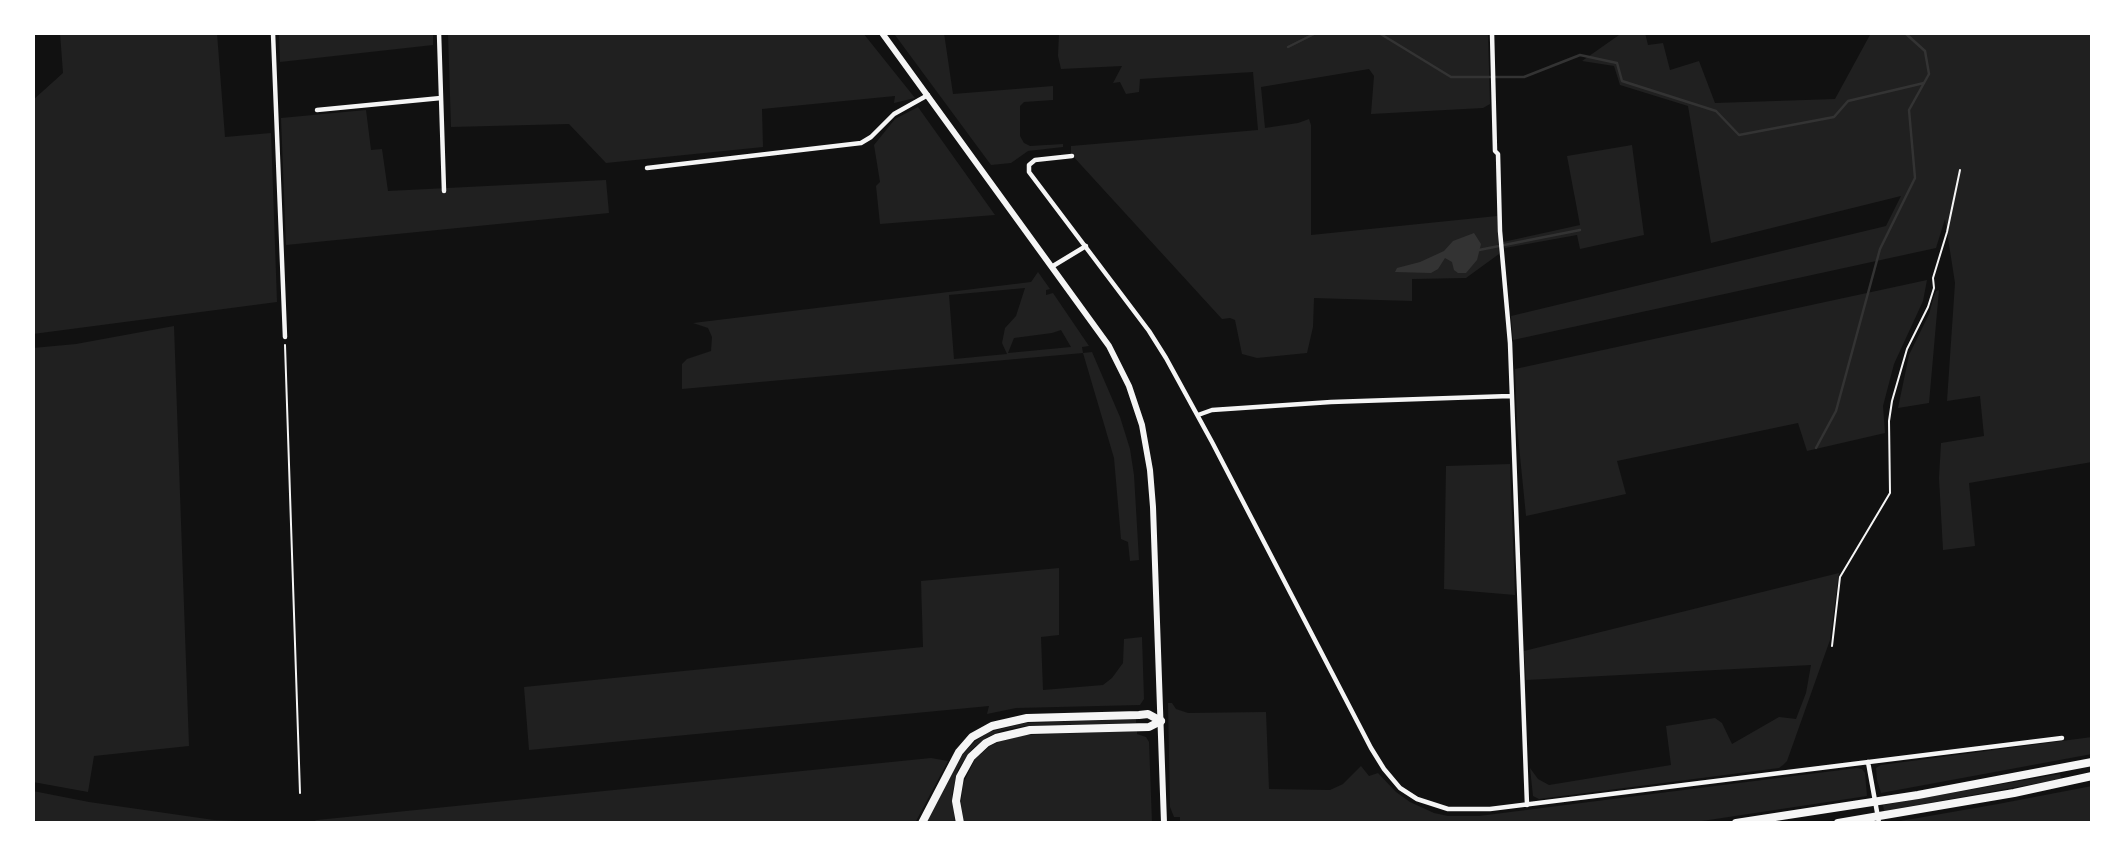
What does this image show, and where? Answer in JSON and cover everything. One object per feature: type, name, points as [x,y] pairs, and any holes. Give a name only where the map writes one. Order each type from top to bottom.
[{"type":"highway","points":[[922,823],[959,752],[972,737],[992,726],[1027,718],[1149,714],[1161,721]]},
{"type":"highway","points":[[960,823],[956,801],[960,778],[971,757],[986,743],[1030,730],[1149,727],[1161,721]]},
{"type":"highway","points":[[1736,823],[1918,795],[2092,762]]},
{"type":"highway","points":[[1838,823],[2014,793],[2092,776]]},
{"type":"main road","points":[[882,33],[1109,346],[1129,386],[1142,425],[1153,507],[1164,823]]},
{"type":"street","points":[[273,33],[285,337]]},
{"type":"street","points":[[439,33],[444,191]]},
{"type":"street","points":[[1492,33],[1495,151],[1510,343],[1527,805]]},
{"type":"street","points":[[647,168],[861,143],[871,138],[894,114],[928,95]]},
{"type":"street","points":[[317,110],[441,98]]},
{"type":"street","points":[[1072,156],[1035,160],[1029,165],[1029,172],[1149,331],[1198,415],[1384,769],[1400,788],[1435,807],[1463,811],[2062,738]]},
{"type":"street","points":[[1053,266],[1086,246]]},
{"type":"street","points":[[1198,415],[1212,410],[1331,402],[1511,396]]},
{"type":"street","points":[[1868,762],[1878,823]]},
{"type":"path","points":[[1832,646],[1840,577],[1890,493],[1889,421],[1892,401],[1907,349],[1928,307],[1934,288],[1933,278],[1947,232],[1960,170]]},
{"type":"path","points":[[285,337],[300,793]]},
{"type":"shaded area","points":[[60,33],[217,33],[225,137],[271,133],[277,302],[33,334],[33,100],[63,73]]},
{"type":"shaded area","points":[[279,33],[433,33],[433,45],[280,62]]},
{"type":"shaded area","points":[[448,33],[863,33],[915,98],[894,103],[895,96],[762,109],[763,147],[606,163],[569,124],[451,127]]},
{"type":"shaded area","points":[[944,33],[953,94],[1053,86],[1053,100],[1024,102],[1020,106],[1020,136],[1024,143],[1030,146],[1063,144],[1063,147],[1028,151],[1011,163],[991,165],[895,35]]},
{"type":"shaded area","points":[[1059,33],[1488,33],[1490,104],[1483,108],[1371,114],[1374,76],[1369,69],[1261,87],[1265,128],[1309,119],[1311,235],[1497,216],[1499,254],[1466,278],[1412,279],[1412,301],[1314,298],[1313,327],[1307,353],[1257,358],[1242,354],[1235,320],[1222,319],[1071,154],[1071,146],[1258,130],[1253,72],[1140,79],[1139,92],[1126,94],[1120,82],[1113,83],[1122,66],[1061,69],[1058,56]]},
{"type":"shaded area","points":[[1645,33],[1648,45],[1663,43],[1670,70],[1699,61],[1715,103],[1835,99],[1871,33],[2092,33],[2092,462],[1969,483],[1975,546],[1943,550],[1939,478],[1941,443],[1984,436],[1980,396],[1947,401],[1955,283],[1945,219],[1936,248],[1513,340],[1511,316],[1886,226],[1901,196],[1711,243],[1688,106],[1620,85],[1614,66],[1582,61],[1619,35]]},
{"type":"shaded area","points":[[918,107],[995,215],[880,224],[876,186],[880,182],[874,145],[895,119]]},
{"type":"shaded area","points":[[366,110],[371,150],[382,149],[388,191],[606,180],[609,213],[286,245],[281,118]]},
{"type":"shaded area","points":[[1632,145],[1644,235],[1580,249],[1577,235],[1505,248],[1503,242],[1580,225],[1567,156]]},
{"type":"shaded area","points":[[1474,233],[1481,244],[1477,260],[1466,273],[1458,273],[1452,262],[1445,258],[1438,269],[1431,273],[1395,272],[1397,268],[1420,262],[1444,251],[1453,241]]},
{"type":"shaded area","points":[[1038,272],[1050,289],[1046,290],[1046,295],[1053,293],[1089,346],[1082,347],[1083,353],[682,389],[682,364],[687,359],[711,351],[712,337],[708,328],[693,323],[1031,282]],"holes":[[[1025,288],[1016,316],[1005,328],[1002,343],[1007,354],[954,359],[949,295]],[[1061,330],[1071,347],[1008,353],[1014,338]]]},
{"type":"shaded area","points":[[1927,280],[1923,301],[1894,364],[1883,406],[1885,433],[1807,451],[1798,423],[1617,461],[1626,494],[1526,516],[1517,426],[1515,369]]},
{"type":"shaded area","points":[[1939,290],[1929,403],[1898,408],[1909,355],[1929,314],[1936,291]]},
{"type":"shaded area","points":[[174,326],[189,746],[94,756],[88,792],[33,782],[33,348],[76,344]]},
{"type":"shaded area","points":[[1092,352],[1120,417],[1130,449],[1139,560],[1130,561],[1128,542],[1121,539],[1114,458],[1083,353]]},
{"type":"shaded area","points":[[1510,464],[1515,595],[1444,589],[1446,466]]},
{"type":"shaded area","points":[[1059,568],[1059,635],[1041,637],[1043,690],[1103,685],[1123,663],[1124,639],[1142,637],[1144,699],[1140,705],[1016,708],[987,714],[989,706],[529,750],[524,687],[923,647],[921,581]]},
{"type":"shaded area","points":[[1839,573],[1830,640],[1787,761],[1779,768],[1539,799],[1533,796],[1530,768],[1538,779],[1549,785],[1671,765],[1666,726],[1715,718],[1722,723],[1732,744],[1779,717],[1796,719],[1806,693],[1811,665],[1526,680],[1524,651]]},
{"type":"shaded area","points":[[1168,703],[1188,713],[1266,712],[1269,789],[1330,790],[1343,784],[1361,766],[1369,776],[1378,773],[1410,802],[1448,816],[1479,816],[1857,768],[1865,773],[1867,796],[1689,823],[1180,823],[1180,817],[1174,817],[1170,807]]},
{"type":"shaded area","points":[[1136,719],[1136,723],[1025,726],[1003,730],[987,737],[972,749],[958,769],[952,794],[955,823],[926,823],[960,757],[973,743],[989,732],[1025,723]]},
{"type":"shaded area","points":[[1137,731],[1137,734],[1146,737],[1149,742],[1152,823],[964,823],[961,803],[963,784],[975,759],[990,746],[1025,735]]},
{"type":"shaded area","points":[[2092,737],[2092,754],[1881,793],[1877,780],[1876,768],[1881,765]]},
{"type":"shaded area","points":[[931,758],[948,761],[915,823],[309,823],[317,820]]},
{"type":"shaded area","points":[[2060,774],[2061,779],[1884,811],[1883,805]]},
{"type":"shaded area","points":[[2092,786],[2092,823],[1889,823],[1998,804]]},
{"type":"shaded area","points":[[33,791],[214,820],[289,823],[46,823],[33,820]]},
{"type":"waterway","points":[[1288,47],[1316,33]]},
{"type":"waterway","points":[[1379,33],[1451,77],[1524,77],[1580,55],[1617,63],[1622,81],[1716,111],[1739,135],[1834,117],[1848,101],[1924,83]]},
{"type":"waterway","points":[[1816,448],[1836,411],[1880,249],[1915,178],[1909,110],[1929,74],[1925,51],[1905,33]]},
{"type":"waterway","points":[[1479,250],[1580,230]]}]
